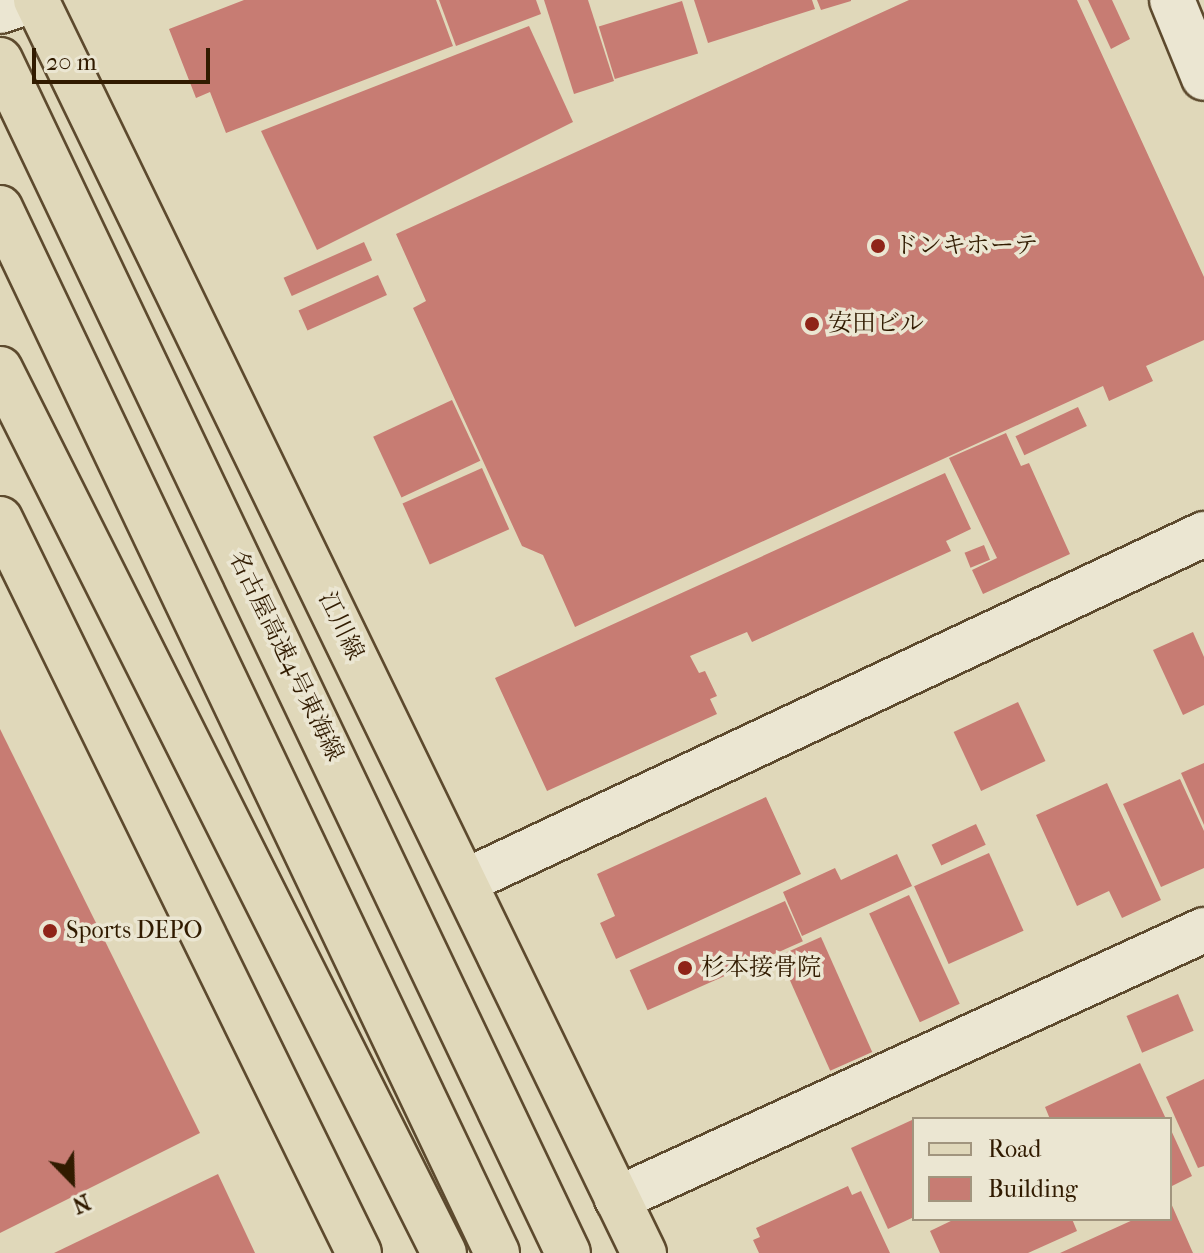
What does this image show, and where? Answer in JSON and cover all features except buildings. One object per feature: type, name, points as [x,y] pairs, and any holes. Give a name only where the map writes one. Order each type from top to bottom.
[{"type":"main road","name":"江川線","points":[[35,0],[466,881],[644,1253]]},
{"type":"main road","name":"名古屋高速4号東海線","points":[[0,60],[568,1253]]},
{"type":"main road","points":[[0,208],[342,921],[497,1253]]},
{"type":"main road","points":[[0,369],[444,1253]]},
{"type":"main road","points":[[0,519],[359,1253]]},
{"type":"street","points":[[0,11],[35,0]]},
{"type":"street","points":[[1172,0],[1204,78]]},
{"type":"street","points":[[466,881],[1204,534]]},
{"type":"street","points":[[617,1199],[1204,930]]},
{"type":"place","name":"ドンキホーテ","points":[[878,246]]},
{"type":"place","name":"安田ビル","points":[[812,324]]},
{"type":"place","name":"Sports DEPO","points":[[50,931]]},
{"type":"place","name":"杉本接骨院","points":[[685,968]]}]
